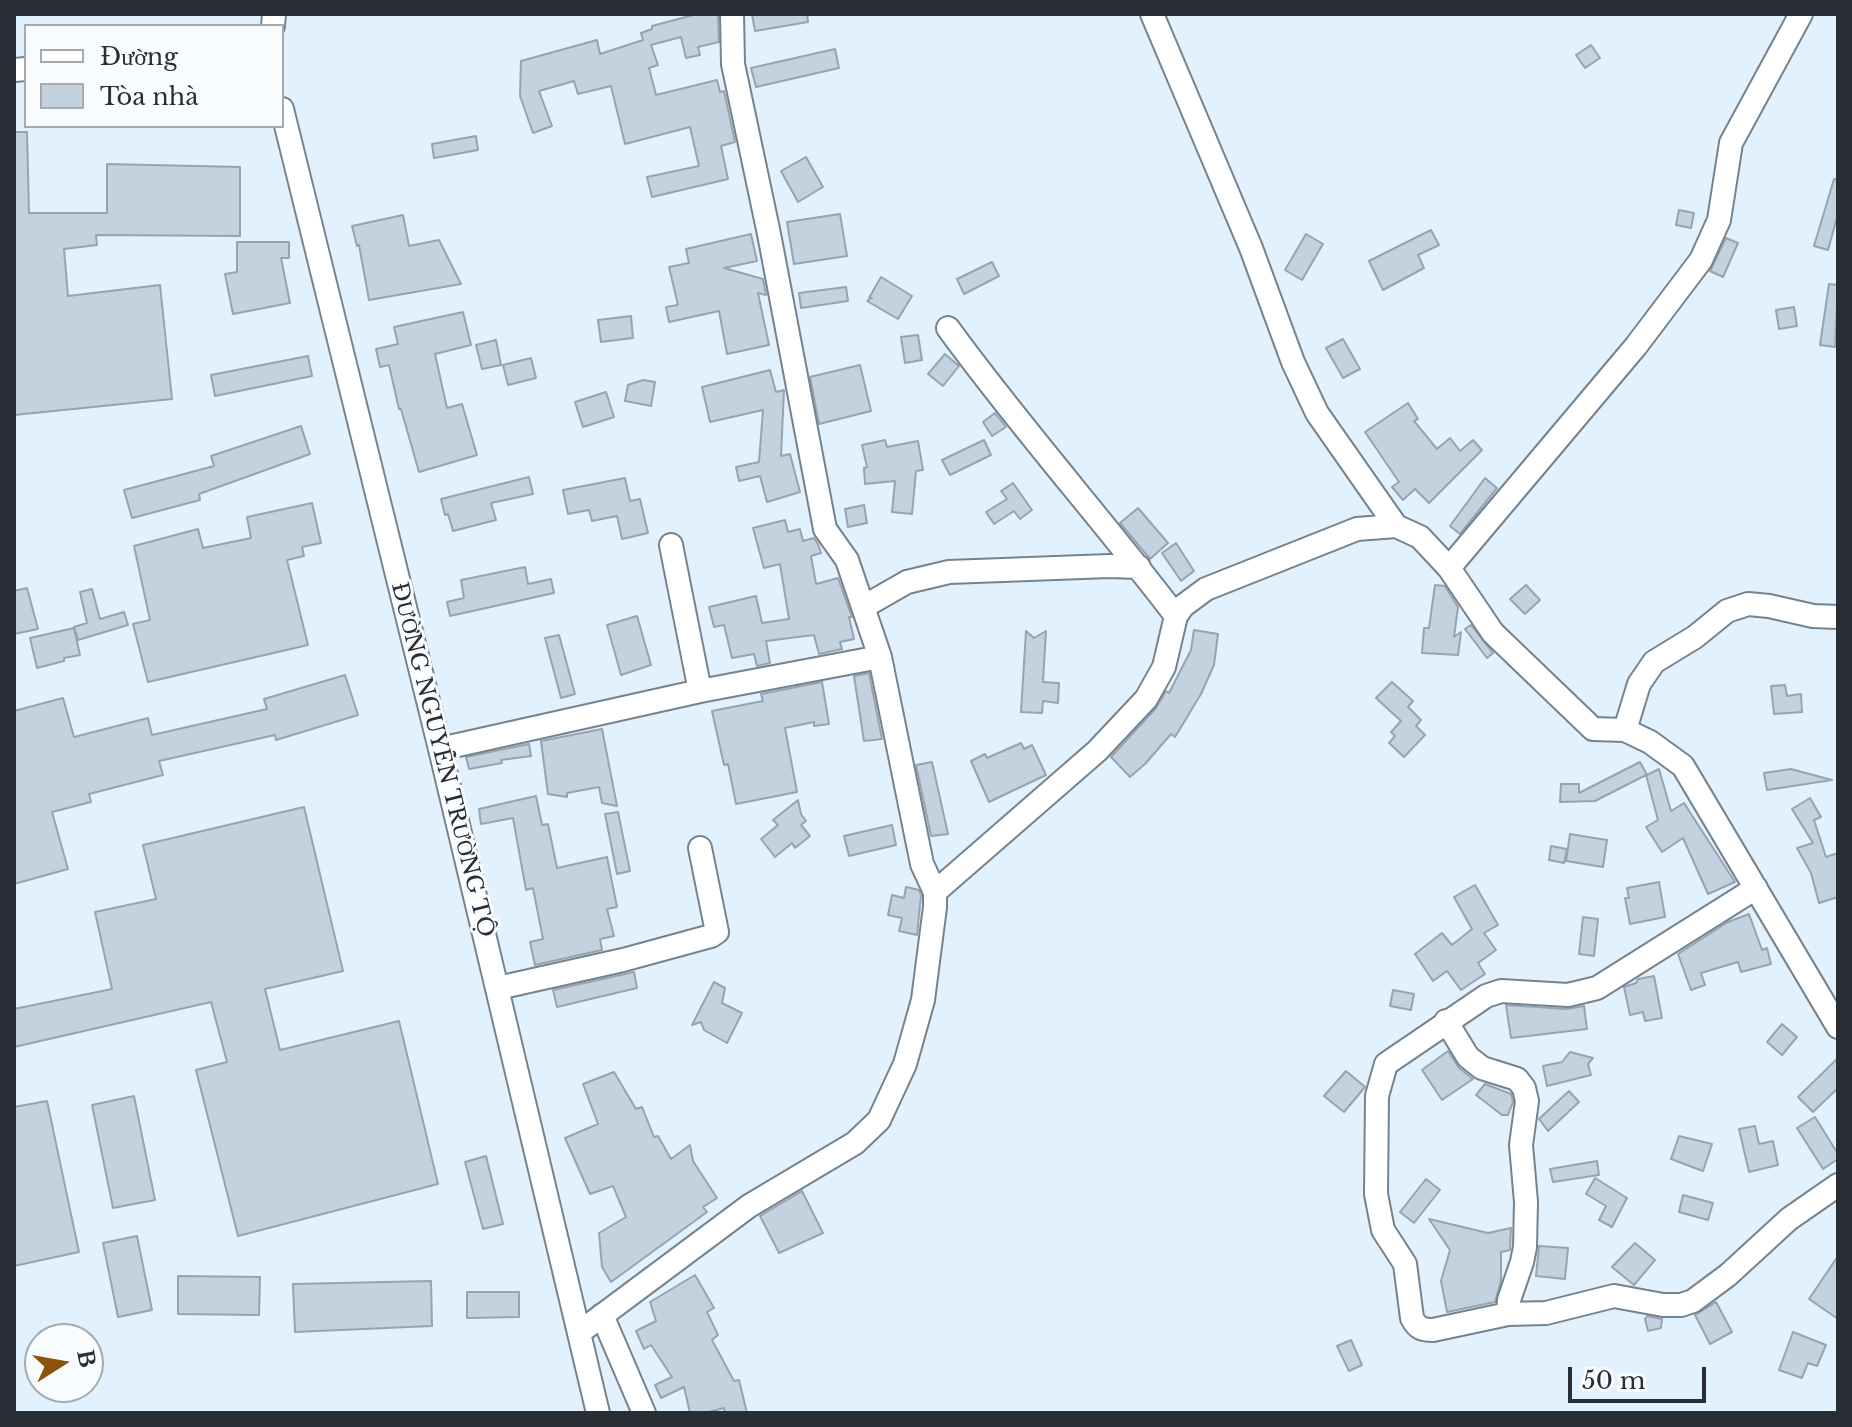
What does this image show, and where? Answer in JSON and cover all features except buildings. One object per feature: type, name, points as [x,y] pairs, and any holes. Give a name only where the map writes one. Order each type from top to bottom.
[{"type":"street","points":[[580,1332],[749,1206],[855,1143],[879,1120],[905,1064],[923,1000],[935,907],[935,892],[922,864],[880,657],[847,560],[825,529],[733,64],[732,14]]},
{"type":"street","points":[[1152,14],[1251,248],[1293,362],[1317,413],[1396,526]]},
{"type":"street","points":[[1449,568],[1636,346],[1701,260],[1719,220],[1731,143],[1800,15]]},
{"type":"street","name":"ĐƯỜNG NGUYỄN TRƯỜNG TỘ","points":[[284,117],[498,988],[598,1413]]},
{"type":"street","points":[[948,328],[1013,414],[1176,616]]},
{"type":"street","points":[[935,892],[1097,751],[1146,699],[1164,667],[1176,616],[1183,606],[1206,589],[1357,529],[1396,526],[1420,537],[1449,568],[1493,633],[1593,729],[1625,730],[1650,742],[1683,766],[1838,1027]]},
{"type":"street","points":[[671,545],[700,691]]},
{"type":"street","points":[[865,606],[907,582],[949,572],[1139,567]]},
{"type":"street","points":[[1625,730],[1639,684],[1654,662],[1695,637],[1727,611],[1748,604],[1813,616],[1838,617]]},
{"type":"street","points":[[440,749],[700,691],[880,657]]},
{"type":"street","points":[[498,988],[623,960],[717,932],[700,848]]},
{"type":"street","points":[[1756,888],[1597,988],[1568,995],[1501,991],[1486,996],[1386,1064],[1377,1096],[1378,1205],[1383,1230],[1405,1264],[1412,1318],[1416,1326],[1433,1330],[1508,1314],[1546,1313],[1614,1296],[1663,1305],[1693,1301],[1728,1275],[1789,1219],[1838,1185]]},
{"type":"street","points":[[1446,1021],[1468,1057],[1482,1068],[1517,1079],[1524,1088],[1527,1101],[1521,1145],[1526,1202],[1525,1247],[1509,1300],[1508,1314]]},
{"type":"street","points":[[602,1315],[644,1413]]}]
